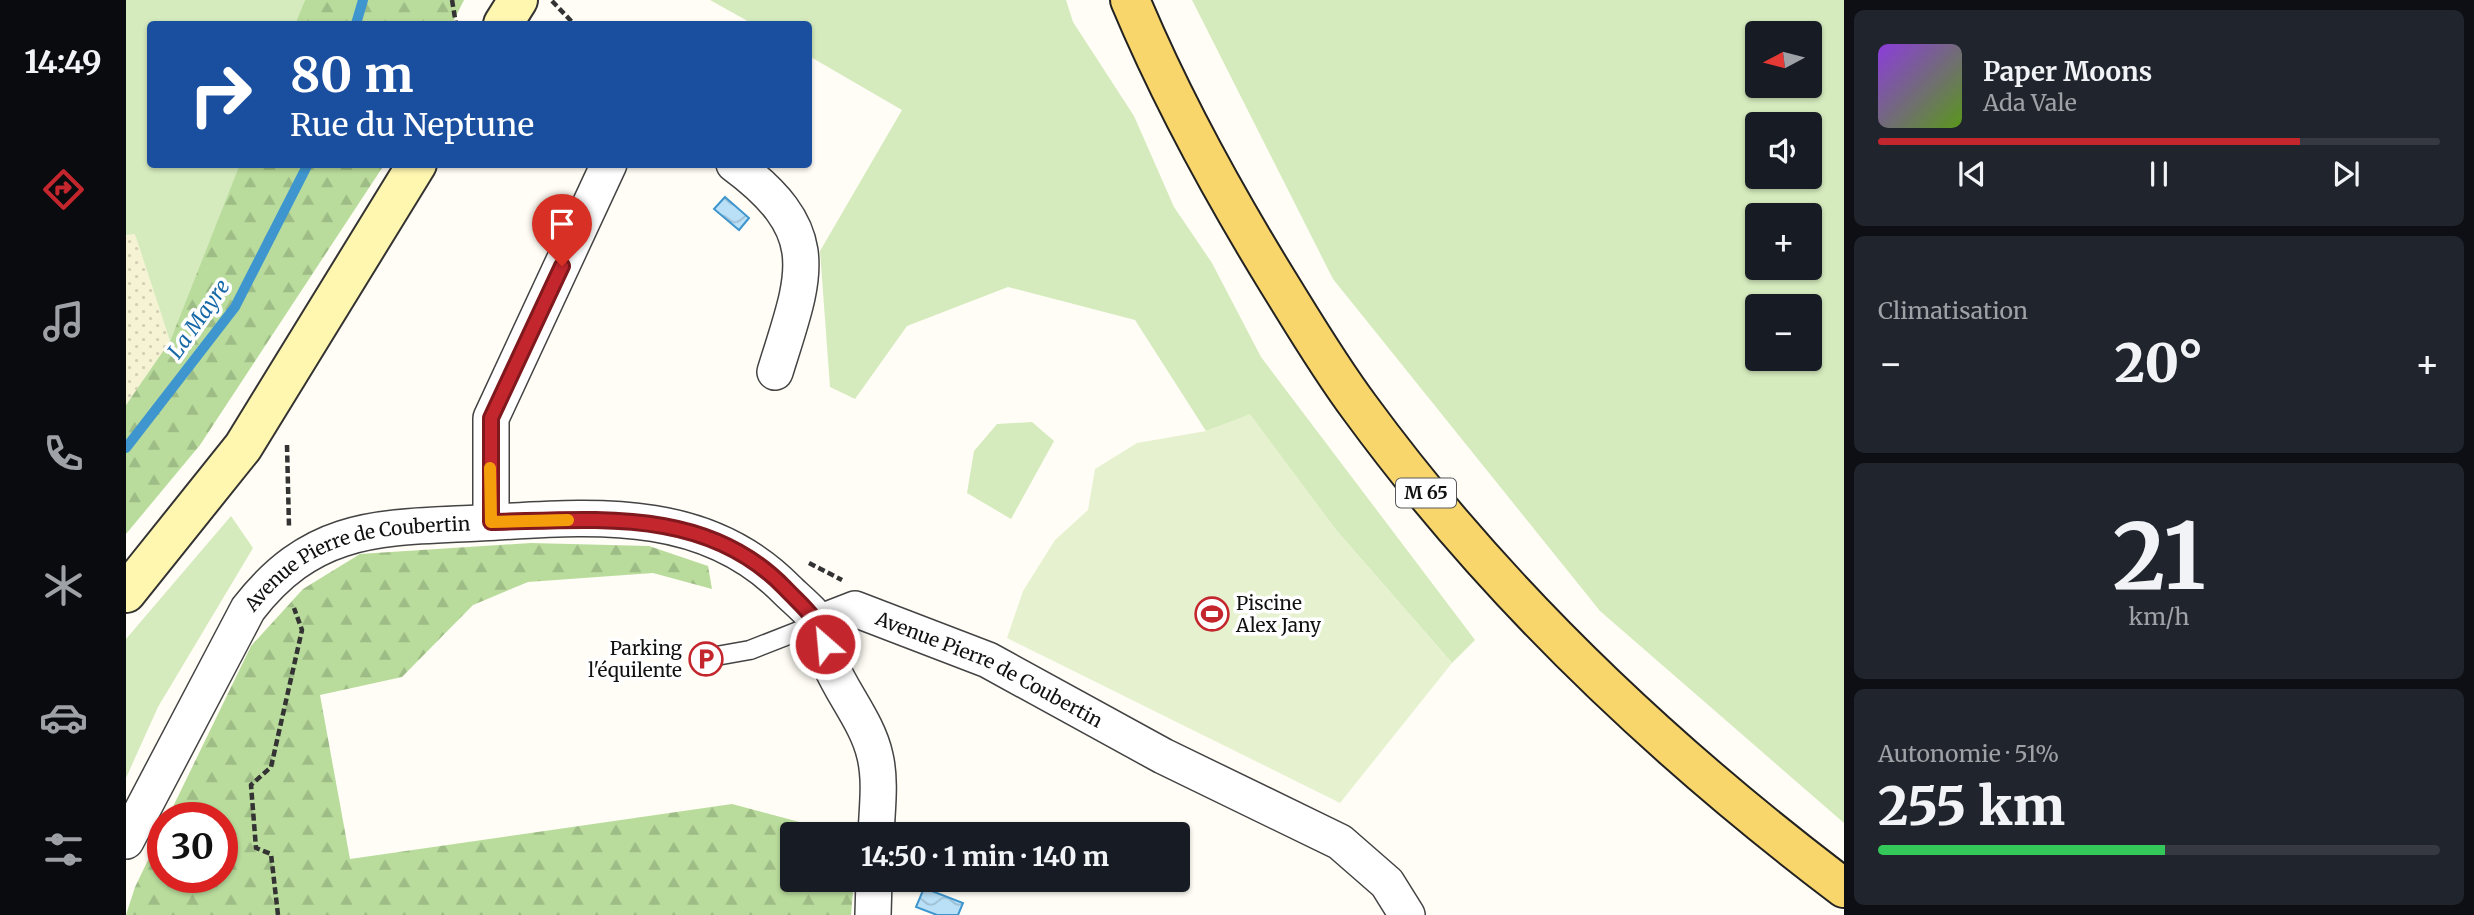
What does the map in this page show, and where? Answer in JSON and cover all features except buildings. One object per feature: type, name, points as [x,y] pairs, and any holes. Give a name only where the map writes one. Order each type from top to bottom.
[{"type":"main road","points":[[505,21],[518,0]]},
{"type":"main road","name":"M 65","points":[[1130,0],[1199,147],[1247,232],[1359,407],[1439,509],[1520,599],[1661,738],[1782,841],[1844,888]]},
{"type":"main road","points":[[126,593],[243,447],[416,168]]},
{"type":"street","points":[[491,522],[491,418],[607,168]]},
{"type":"street","points":[[739,168],[760,183],[788,216],[800,241],[803,266],[796,304],[775,372]]},
{"type":"street","name":"Avenue Pierre de Coubertin","points":[[126,841],[248,609],[282,572],[301,557],[346,535],[391,528],[491,522],[630,519],[682,527],[705,535],[755,563],[780,583],[819,623],[855,609],[988,660],[1163,756],[1340,842],[1387,883],[1407,915]]},
{"type":"street","points":[[819,623],[831,665],[875,754],[879,786],[877,822]]},
{"type":"street","points":[[873,915],[874,892]]},
{"type":"lane","points":[[705,658],[750,650],[819,623]]},
{"type":"path","points":[[452,0],[456,21]]},
{"type":"path","points":[[551,0],[571,21]]},
{"type":"path","points":[[278,915],[271,853],[256,848],[251,785],[271,767],[302,630],[291,599]]},
{"type":"shaded area","points":[[135,233],[170,341],[126,405],[126,235]]},
{"type":"green space","points":[[126,0],[305,0],[296,21],[147,21],[147,168],[239,168],[170,341],[135,234],[126,235]]},
{"type":"green space","points":[[305,0],[464,0],[454,21],[296,21]]},
{"type":"green space","points":[[710,0],[1066,0],[1073,22],[1134,116],[1174,207],[1212,263],[1261,357],[1475,640],[1452,663],[1336,530],[1250,415],[1206,431],[1135,320],[1008,287],[907,326],[855,399],[830,387],[820,251],[902,110],[812,58],[812,21],[748,21]]},
{"type":"green space","points":[[1192,0],[1844,0],[1844,823],[1600,611],[1333,279]]},
{"type":"green space","points":[[238,168],[382,168],[200,445],[126,534],[126,405],[170,341]]},
{"type":"green space","name":"Piscine Alex Jany","points":[[1250,414],[1336,530],[1452,663],[1340,803],[1007,638],[1023,591],[1055,540],[1088,510],[1095,469],[1137,443],[1206,431]]},
{"type":"green space","points":[[1032,422],[1054,441],[1011,519],[967,493],[974,451],[997,424]]},
{"type":"green space","points":[[231,516],[253,548],[158,707],[126,778],[126,639]]},
{"type":"green space","points":[[531,543],[649,546],[708,566],[712,589],[653,573],[528,582],[473,605],[402,677],[320,695],[350,859],[732,804],[799,822],[780,822],[780,892],[853,892],[851,915],[126,915],[147,862],[147,893],[238,893],[238,802],[175,802],[251,646],[303,589],[360,554]]},
{"type":"water","points":[[725,197],[749,218],[739,230],[714,209]]},
{"type":"water","points":[[922,892],[934,892],[963,903],[958,915],[937,915],[916,907]]},
{"type":"waterway","name":"La Mayre","points":[[357,21],[363,0]]},
{"type":"waterway","name":"La Mayre","points":[[126,448],[235,307],[306,168]]},
{"type":"slow traffic","points":[[490,468],[491,522],[568,520]]},
{"type":"place","name":"Piscine Alex Jany","points":[[1212,614]]},
{"type":"place","name":"Parking l'équilente","points":[[706,659]]},
{"type":"route","points":[[562,266],[491,418],[491,522],[630,519],[682,527],[705,535],[755,563],[780,583],[819,623],[825,644]]}]
